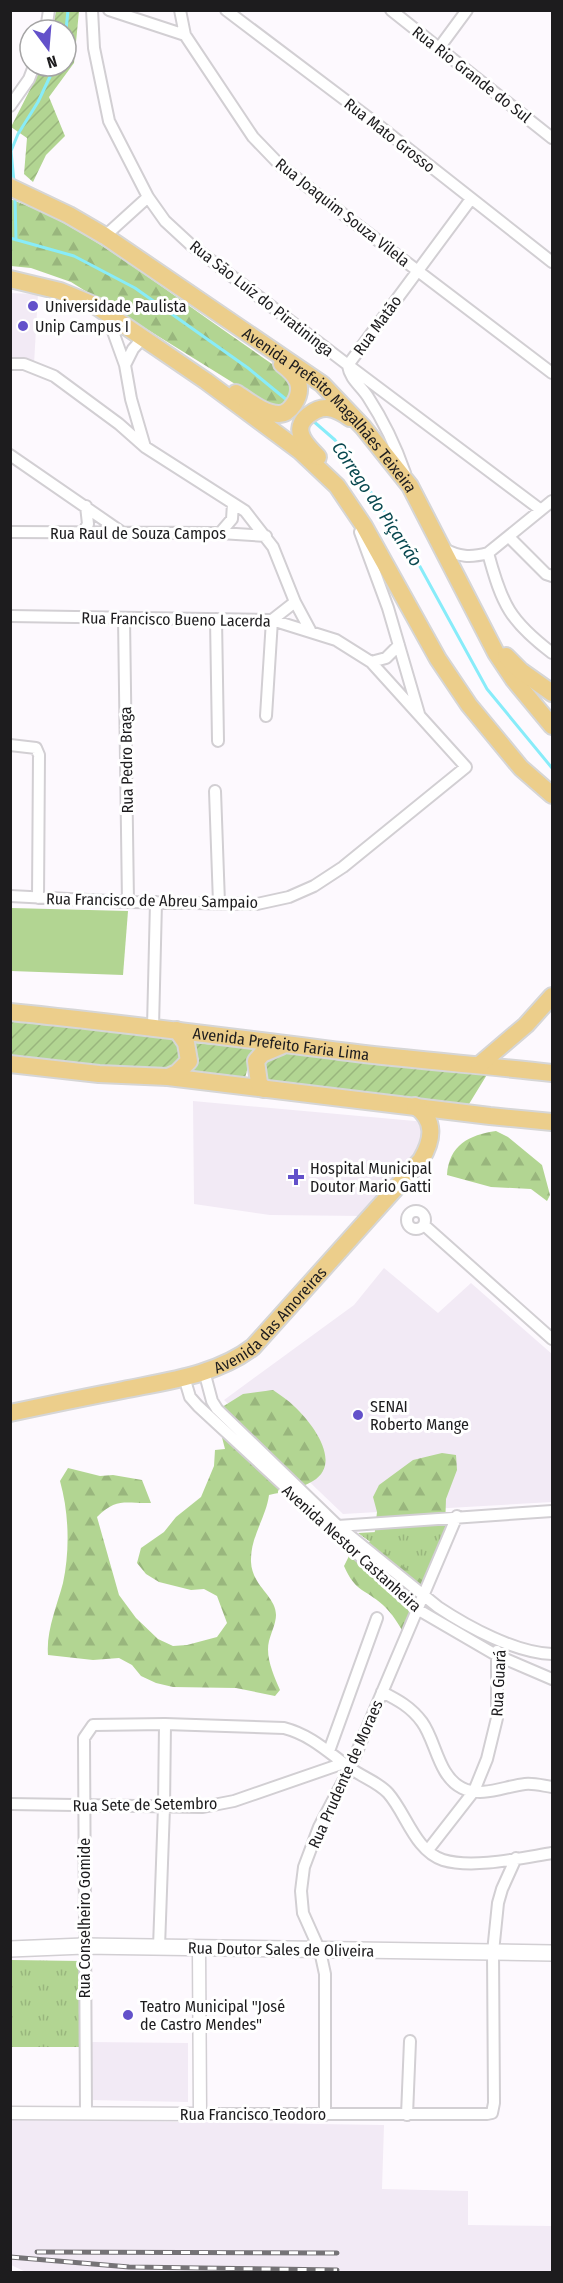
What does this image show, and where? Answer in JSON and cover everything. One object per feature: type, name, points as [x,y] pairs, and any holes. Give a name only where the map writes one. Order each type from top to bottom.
[{"type":"main road","name":"Avenida Prefeito Magalhães Teixeira","points":[[10,187],[69,215],[105,236],[322,384],[363,427],[410,486],[482,628],[513,680],[552,726]]},
{"type":"main road","points":[[10,279],[60,291],[96,306],[206,381],[300,451],[341,492]]},
{"type":"main road","points":[[243,330],[270,357],[293,374],[299,389],[298,409],[302,436],[330,471],[389,567],[438,659],[469,705],[520,768],[552,795]]},
{"type":"main road","points":[[171,358],[187,363],[265,411],[277,414],[298,409],[338,410],[363,427]]},
{"type":"main road","points":[[482,628],[521,671],[552,693]]},
{"type":"main road","points":[[479,1065],[526,1025],[552,996]]},
{"type":"main road","name":"Avenida Prefeito Faria Lima","points":[[10,1011],[459,1065],[552,1073]]},
{"type":"main road","points":[[168,1077],[177,1073],[189,1061],[186,1042],[177,1030]]},
{"type":"main road","points":[[264,1089],[259,1083],[256,1060],[272,1048],[285,1045]]},
{"type":"main road","points":[[10,1064],[99,1074],[168,1077],[552,1122]]},
{"type":"main road","name":"Avenida das Amoreiras","points":[[10,1413],[184,1377],[227,1364],[253,1347],[421,1160],[429,1143],[430,1122],[425,1113],[415,1106]]},
{"type":"main road","name":"Rua Doutor Sales de Oliveira","points":[[10,1949],[84,1946],[552,1953]]},
{"type":"street","name":"Rua São Luíz do Piratininga","points":[[92,10],[94,48],[109,121],[148,197],[165,221],[191,245],[348,366],[541,510]]},
{"type":"street","points":[[109,10],[185,35]]},
{"type":"street","name":"Rua Joaquim Souza Vilela","points":[[180,10],[185,35],[264,150],[318,195],[552,374]]},
{"type":"street","name":"Rua Mato Grosso","points":[[226,10],[373,121],[552,262]]},
{"type":"street","name":"Rua Rio Grande do Sul","points":[[391,10],[552,138]]},
{"type":"street","points":[[439,48],[467,10]]},
{"type":"street","points":[[10,106],[28,78]]},
{"type":"street","points":[[105,236],[148,197]]},
{"type":"street","name":"Rua Matão","points":[[348,366],[471,199]]},
{"type":"street","points":[[10,289],[60,291]]},
{"type":"street","points":[[106,314],[125,365],[131,399],[145,447]]},
{"type":"street","points":[[125,365],[133,349],[142,339]]},
{"type":"street","points":[[10,364],[24,364],[54,376],[119,424],[145,447],[245,511],[266,536],[310,630]]},
{"type":"street","points":[[348,366],[354,380],[368,397],[385,427],[410,486]]},
{"type":"street","points":[[119,424],[131,399]]},
{"type":"street","points":[[10,455],[123,533]]},
{"type":"street","points":[[341,492],[363,541],[399,645],[420,717]]},
{"type":"street","points":[[443,548],[466,557],[488,553],[552,501]]},
{"type":"street","points":[[220,533],[232,519],[233,504]]},
{"type":"street","points":[[83,533],[88,524],[86,506]]},
{"type":"street","name":"Rua Raul de Souza Campos","points":[[10,532],[220,533],[266,536]]},
{"type":"street","points":[[509,537],[546,574],[552,576]]},
{"type":"street","points":[[488,553],[499,592],[515,621],[552,653]]},
{"type":"street","points":[[266,716],[272,620],[295,602]]},
{"type":"street","name":"Rua Francisco Bueno Lacerda","points":[[10,616],[272,620],[310,630],[336,640],[371,662],[466,766]]},
{"type":"street","name":"Rua Pedro Braga","points":[[124,618],[128,902]]},
{"type":"street","points":[[216,618],[218,741]]},
{"type":"street","points":[[371,662],[386,658],[399,645]]},
{"type":"street","points":[[10,745],[36,748],[39,755],[38,898]]},
{"type":"street","name":"Rua Francisco de Abreu Sampaio","points":[[10,896],[128,902],[257,904],[289,897],[314,886],[343,867],[466,766]]},
{"type":"street","points":[[215,791],[219,903]]},
{"type":"street","points":[[153,1027],[156,902]]},
{"type":"street","points":[[424,1225],[552,1339]]},
{"type":"street","name":"Avenida Nestor Castanheira","points":[[204,1371],[214,1405],[338,1526],[456,1619],[534,1653],[552,1654]]},
{"type":"street","name":"Avenida Nestor Castanheira","points":[[184,1377],[190,1397],[198,1406],[417,1609],[496,1655],[552,1679]]},
{"type":"street","points":[[338,1526],[552,1511]]},
{"type":"street","name":"Rua Prudente de Moraes","points":[[325,2115],[325,1981],[320,1951],[303,1913],[301,1891],[304,1867],[319,1827],[382,1692],[457,1516]]},
{"type":"street","points":[[329,1751],[377,1618]]},
{"type":"street","name":"Rua Guará","points":[[428,1850],[474,1791],[487,1760],[497,1718],[496,1655],[500,1640]]},
{"type":"street","points":[[382,1692],[405,1704],[416,1714],[432,1739],[448,1775],[460,1787],[474,1791],[490,1791],[526,1784],[552,1787]]},
{"type":"street","points":[[159,1947],[165,1724],[284,1728],[298,1732],[387,1792],[419,1840],[440,1859],[466,1863],[552,1853]]},
{"type":"street","name":"Rua Conselheiro Gomide","points":[[86,2114],[84,1738],[93,1725],[165,1724]]},
{"type":"street","name":"Rua Sete de Setembro","points":[[10,1804],[203,1807],[226,1803],[347,1765]]},
{"type":"street","points":[[493,1952],[498,1904],[516,1858]]},
{"type":"street","points":[[199,1947],[200,2114]]},
{"type":"street","name":"Rua Francisco Teodoro","points":[[10,2113],[487,2114],[494,2109],[493,1952]]},
{"type":"street","points":[[407,2115],[410,2041]]},
{"type":"shaded area","name":"Unip Campus I","points":[[10,293],[38,294],[34,364],[17,358],[11,360]]},
{"type":"shaded area","name":"Hospital Municipal Doutor Mario Gatti","points":[[193,1101],[426,1122],[423,1149],[362,1216],[270,1215],[194,1204]]},
{"type":"shaded area","name":"SENAI Roberto Mange","points":[[384,1268],[438,1313],[471,1283],[552,1354],[552,1502],[343,1514],[224,1400],[354,1305]]},
{"type":"shaded area","points":[[89,2042],[188,2043],[188,2102],[89,2100]]},
{"type":"shaded area","points":[[11,2119],[384,2125],[382,2189],[468,2191],[468,2225],[552,2226],[552,2272],[26,2272],[11,2265]]},
{"type":"green space","points":[[56,11],[79,11],[78,21],[78,18],[55,18]]},
{"type":"green space","points":[[36,78],[63,78],[49,97],[65,136],[46,155],[33,182],[24,174],[27,138],[11,127]]},
{"type":"green space","points":[[10,199],[71,227],[127,263],[288,375],[293,391],[284,403],[272,407],[71,282],[31,268],[11,266]]},
{"type":"green space","points":[[11,908],[128,911],[123,975],[11,971]]},
{"type":"green space","points":[[11,1018],[169,1036],[184,1051],[178,1063],[164,1072],[11,1058]]},
{"type":"green space","points":[[193,1043],[253,1048],[245,1078],[190,1074],[199,1060]]},
{"type":"green space","points":[[284,1051],[488,1073],[469,1104],[271,1083],[263,1074],[263,1064],[268,1056]]},
{"type":"green space","points":[[496,1131],[508,1137],[542,1165],[550,1195],[547,1201],[531,1189],[491,1187],[447,1175],[452,1156],[462,1143],[477,1135]]},
{"type":"green space","points":[[273,1390],[302,1414],[322,1443],[325,1454],[322,1473],[313,1481],[291,1490],[269,1495],[251,1553],[255,1578],[275,1608],[276,1615],[268,1653],[280,1690],[275,1696],[236,1688],[173,1687],[156,1683],[141,1676],[132,1665],[119,1658],[93,1660],[48,1655],[50,1628],[63,1583],[67,1558],[67,1519],[60,1481],[68,1468],[100,1476],[113,1475],[142,1480],[151,1503],[116,1504],[97,1517],[119,1595],[136,1618],[158,1639],[173,1646],[187,1645],[217,1637],[227,1623],[217,1596],[204,1589],[191,1590],[159,1582],[146,1574],[137,1563],[141,1548],[164,1532],[176,1517],[201,1497],[214,1466],[215,1450],[225,1449],[218,1422],[219,1409],[243,1394]]},
{"type":"green space","points":[[442,1453],[456,1455],[457,1470],[446,1499],[445,1528],[439,1556],[405,1635],[383,1605],[352,1581],[344,1566],[350,1554],[374,1539],[377,1512],[373,1497],[379,1485],[413,1460]]},
{"type":"green space","points":[[451,1528],[425,1582],[358,1533]]},
{"type":"green space","points":[[11,1960],[81,1961],[80,2047],[11,2047]]},
{"type":"waterway","points":[[67,18],[68,10]]},
{"type":"waterway","points":[[14,182],[11,151],[49,78]]},
{"type":"waterway","points":[[15,198],[16,240]]},
{"type":"waterway","name":"Córrego do Piçarrão","points":[[10,238],[74,256],[135,288],[248,368],[288,401]]},
{"type":"waterway","name":"Córrego do Piçarrão","points":[[312,420],[335,440],[412,552],[487,689],[552,768]]},
{"type":"railway","points":[[37,2252],[337,2253]]},
{"type":"railway","points":[[10,2257],[129,2267],[337,2270]]},
{"type":"place","name":"Universidade Paulista","points":[[33,306]]},
{"type":"place","name":"Unip Campus I","points":[[23,326]]},
{"type":"place","name":"Hospital Municipal Doutor Mario Gatti","points":[[296,1177]]},
{"type":"place","name":"SENAI Roberto Mange","points":[[358,1415]]},
{"type":"place","name":"Teatro Municipal \"José de Castro Mendes\"","points":[[128,2015]]}]
